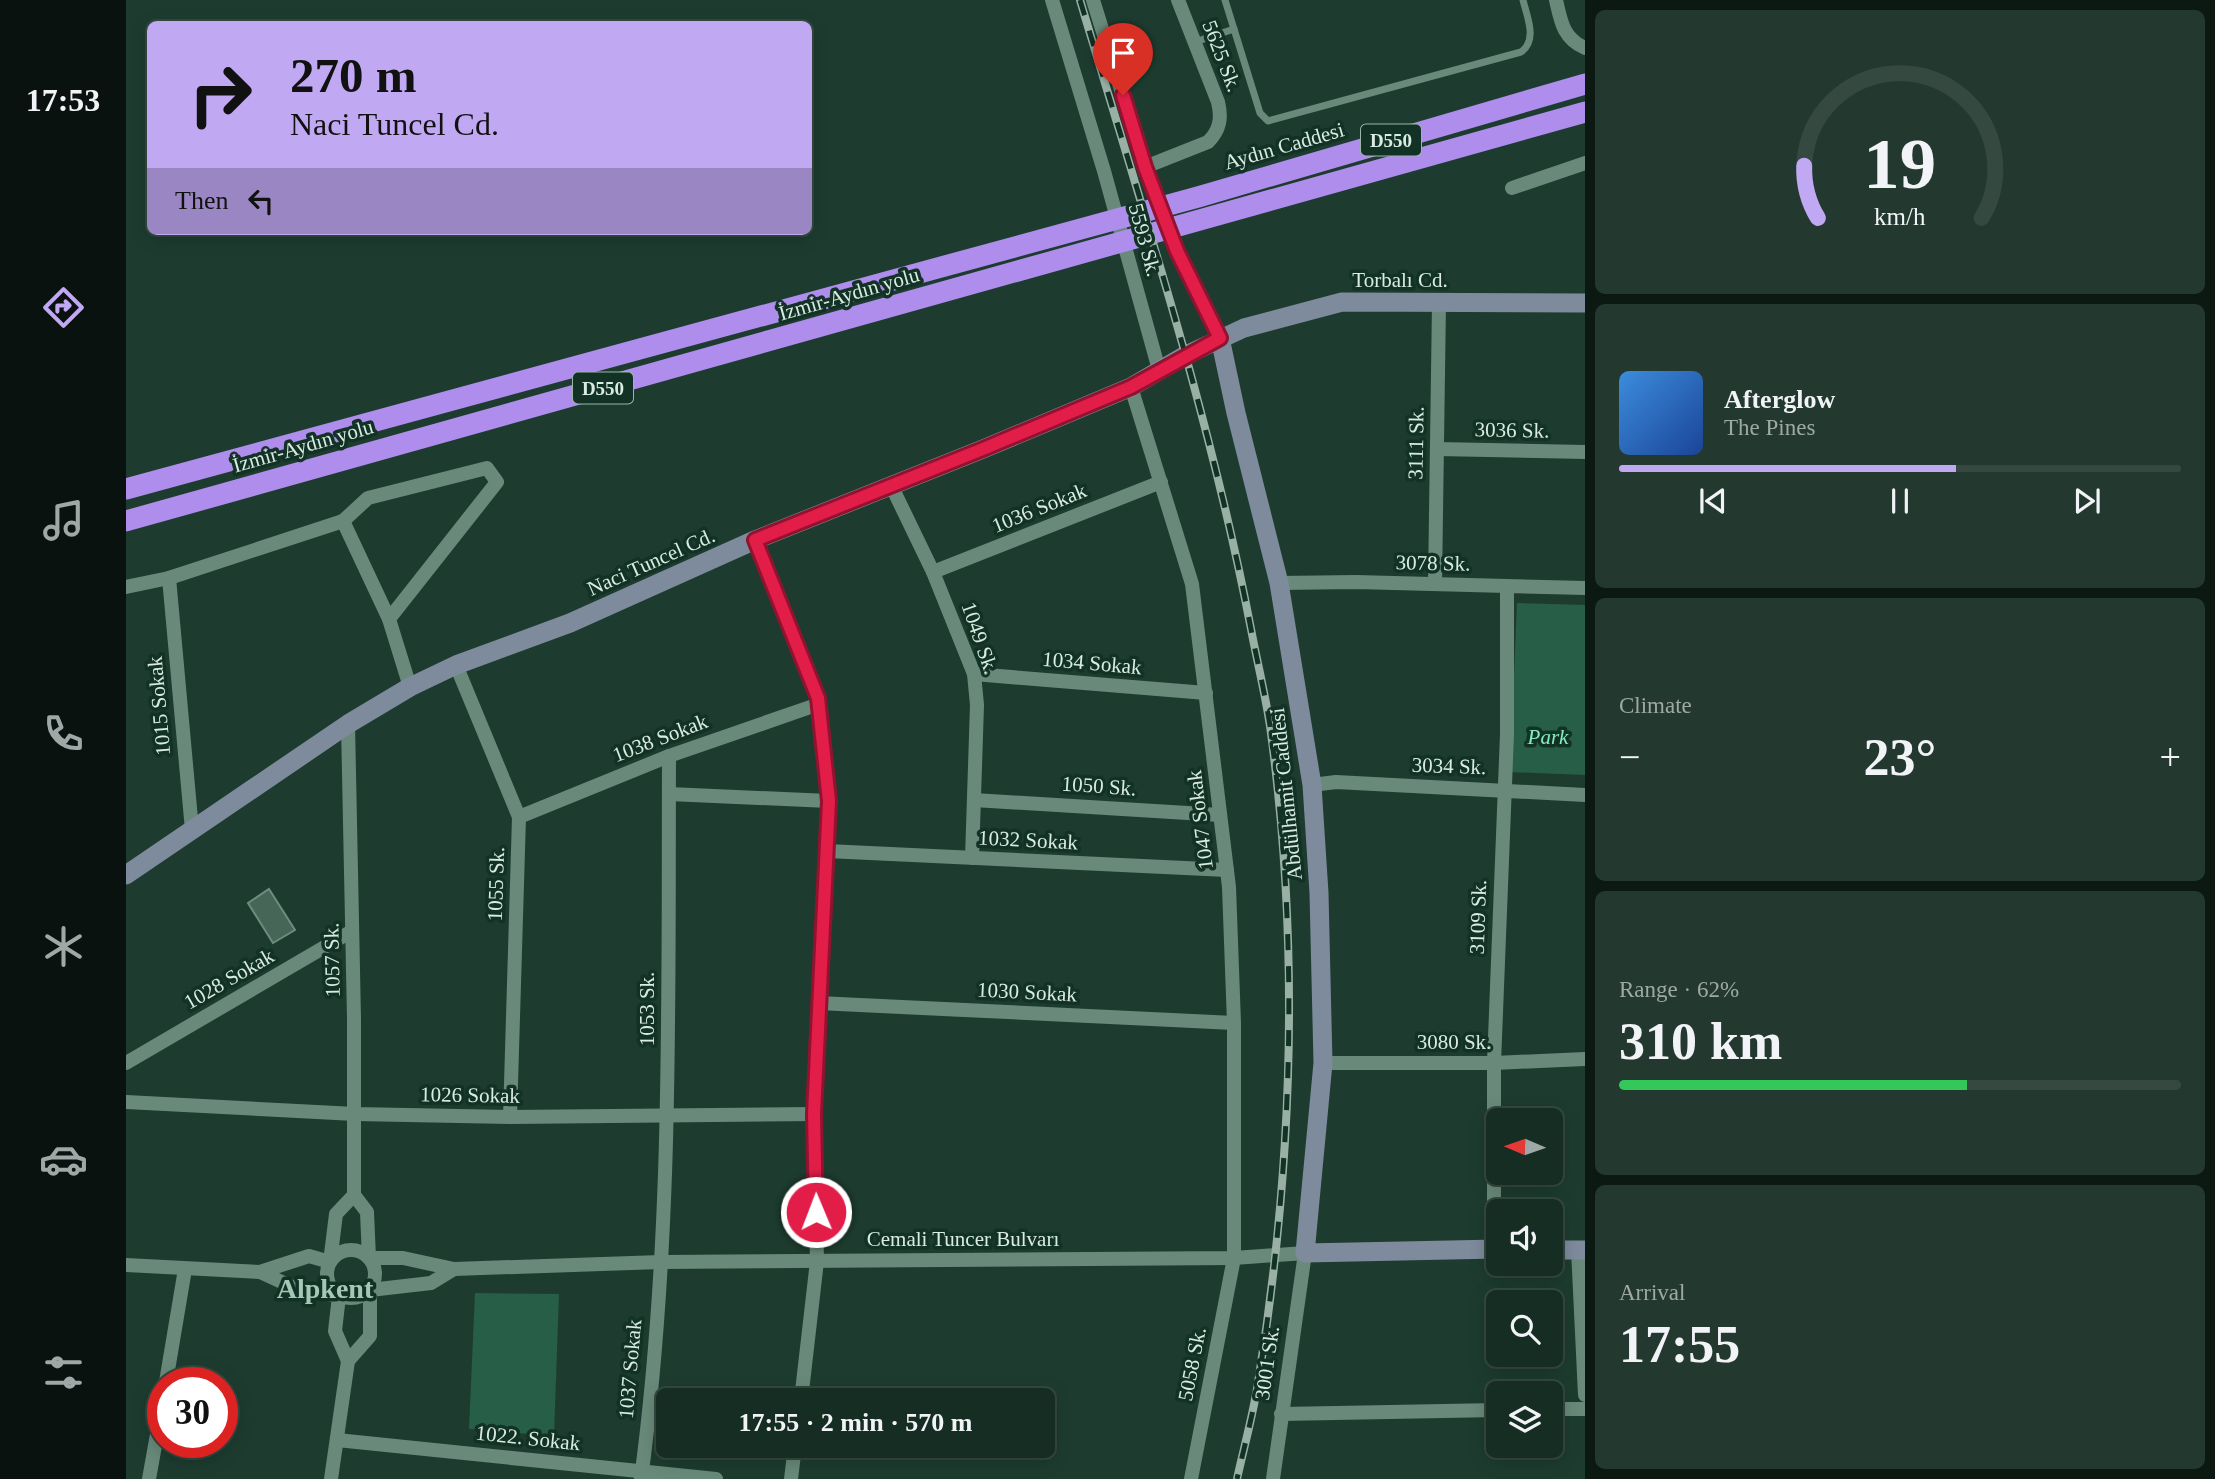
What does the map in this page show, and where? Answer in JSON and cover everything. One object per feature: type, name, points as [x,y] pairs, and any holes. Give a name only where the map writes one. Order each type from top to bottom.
[{"type":"highway","name":"Aydın Caddesi","points":[[1198,197],[1585,84]]},
{"type":"highway","name":"İzmir-Aydın yolu","points":[[126,521],[1585,112]]},
{"type":"highway","name":"İzmir-Aydın yolu","points":[[126,489],[1198,197]]},
{"type":"main road","name":"Torbalı Cd.","points":[[1220,338],[1244,328],[1342,302],[1585,303]]},
{"type":"main road","name":"Naci Tuncel Cd.","points":[[126,875],[348,724],[411,687],[456,665],[570,623],[755,540],[1131,387],[1220,338]]},
{"type":"main road","name":"Abdülhamit Caddesi","points":[[1220,338],[1279,583],[1312,785],[1319,893],[1323,1063],[1305,1253]]},
{"type":"main road","points":[[1305,1253],[1486,1249]]},
{"type":"main road","points":[[1563,1250],[1582,1250]]},
{"type":"street","name":"5593 Sk.","points":[[1052,0],[1104,171],[1159,370]]},
{"type":"street","points":[[1093,0],[1145,167],[1177,251],[1220,338]]},
{"type":"street","name":"5625 Sk.","points":[[1145,167],[1208,142],[1219,128],[1218,102],[1178,0]]},
{"type":"street","points":[[1556,0],[1563,29],[1568,37],[1585,48]]},
{"type":"street","points":[[1511,188],[1585,163]]},
{"type":"street","name":"3111 Sk.","points":[[1435,584],[1439,302]]},
{"type":"street","name":"1047 Sokak","points":[[1131,387],[1192,584],[1227,870],[1234,1023],[1234,1258]]},
{"type":"street","name":"3036 Sk.","points":[[1437,449],[1585,452]]},
{"type":"street","points":[[126,587],[169,578],[343,521],[368,498],[487,468],[497,482],[389,619]]},
{"type":"street","name":"1036 Sokak","points":[[933,572],[1161,482]]},
{"type":"street","name":"1049 Sk.","points":[[891,485],[933,572],[974,674],[977,705],[972,858]]},
{"type":"street","points":[[343,521],[389,619],[411,687]]},
{"type":"street","points":[[755,540],[818,704],[829,801],[814,1114],[817,1261],[802,1388]]},
{"type":"street","name":"1015 Sokak","points":[[169,578],[192,830]]},
{"type":"street","name":"3078 Sk.","points":[[1279,583],[1585,588]]},
{"type":"street","name":"3109 Sk.","points":[[1495,1199],[1494,1063],[1507,734],[1507,586]]},
{"type":"street","name":"1055 Sk.","points":[[456,665],[519,817],[510,1117]]},
{"type":"street","name":"1034 Sokak","points":[[974,674],[1206,693]]},
{"type":"street","name":"1038 Sokak","points":[[519,817],[669,756],[818,704]]},
{"type":"street","name":"1057 Sk.","points":[[348,724],[354,1195]]},
{"type":"street","name":"1053 Sk.","points":[[661,1262],[668,1115],[669,756]]},
{"type":"street","name":"3034 Sk.","points":[[1312,785],[1336,782],[1585,795]]},
{"type":"street","points":[[669,794],[829,801]]},
{"type":"street","name":"1050 Sk.","points":[[974,800],[1220,815]]},
{"type":"street","name":"1032 Sokak","points":[[827,851],[1227,870]]},
{"type":"street","name":"1028 Sokak","points":[[126,1063],[352,931]]},
{"type":"street","name":"1030 Sokak","points":[[818,1003],[1234,1023]]},
{"type":"street","name":"3080 Sk.","points":[[1323,1063],[1494,1063],[1585,1059]]},
{"type":"street","name":"1026 Sokak","points":[[126,1102],[355,1114],[510,1117],[814,1114]]},
{"type":"street","points":[[331,1479],[348,1361],[335,1331],[339,1296],[329,1284],[327,1269],[336,1214],[354,1195],[367,1212],[369,1258],[375,1274],[370,1290],[370,1336],[348,1361]]},
{"type":"street","points":[[330,1262],[335,1256],[349,1250],[369,1258],[403,1258],[454,1269]]},
{"type":"street","points":[[1582,1250],[1585,1395]]},
{"type":"street","name":"Cemali Tuncer Bulvarı","points":[[454,1269],[661,1262],[1234,1258],[1305,1253]]},
{"type":"street","name":"3001 Sk.","points":[[1273,1479],[1305,1253]]},
{"type":"street","points":[[126,1265],[260,1272],[309,1255],[330,1262]]},
{"type":"street","name":"5058 Sk.","points":[[1191,1479],[1234,1258]]},
{"type":"street","name":"1037 Sokak","points":[[641,1475],[661,1262]]},
{"type":"street","points":[[169,1367],[185,1269]]},
{"type":"street","points":[[260,1272],[297,1289],[356,1298],[370,1290],[430,1283],[454,1269]]},
{"type":"street","points":[[1563,1409],[1585,1409]]},
{"type":"street","points":[[1281,1414],[1486,1410]]},
{"type":"street","name":"1022. Sokak","points":[[337,1440],[641,1475],[716,1479]]},
{"type":"street","points":[[149,1479],[153,1458]]},
{"type":"street","points":[[791,1479],[794,1458]]},
{"type":"lane","points":[[1225,0],[1260,113],[1264,119],[1273,121],[1521,52],[1528,46],[1531,37],[1523,0]]},
{"type":"lane","points":[[1195,43],[1234,29]]},
{"type":"green space","name":"Park","points":[[1517,603],[1585,605],[1585,775],[1510,772]]},
{"type":"green space","points":[[475,1293],[559,1294],[554,1436],[469,1429]]},
{"type":"building","points":[[269,889],[295,930],[273,943],[248,903]]},
{"type":"railway","points":[[1080,0],[1151,234],[1216,470],[1266,701],[1280,808],[1289,972],[1285,1137],[1270,1301],[1256,1395],[1237,1479]]},
{"type":"district","name":"Alpkent","points":[[325,1288]]},
{"type":"route","points":[[816,1212],[814,1114],[829,801],[818,698],[755,540],[1131,387],[1220,338],[1177,251],[1145,167],[1123,95]]}]
